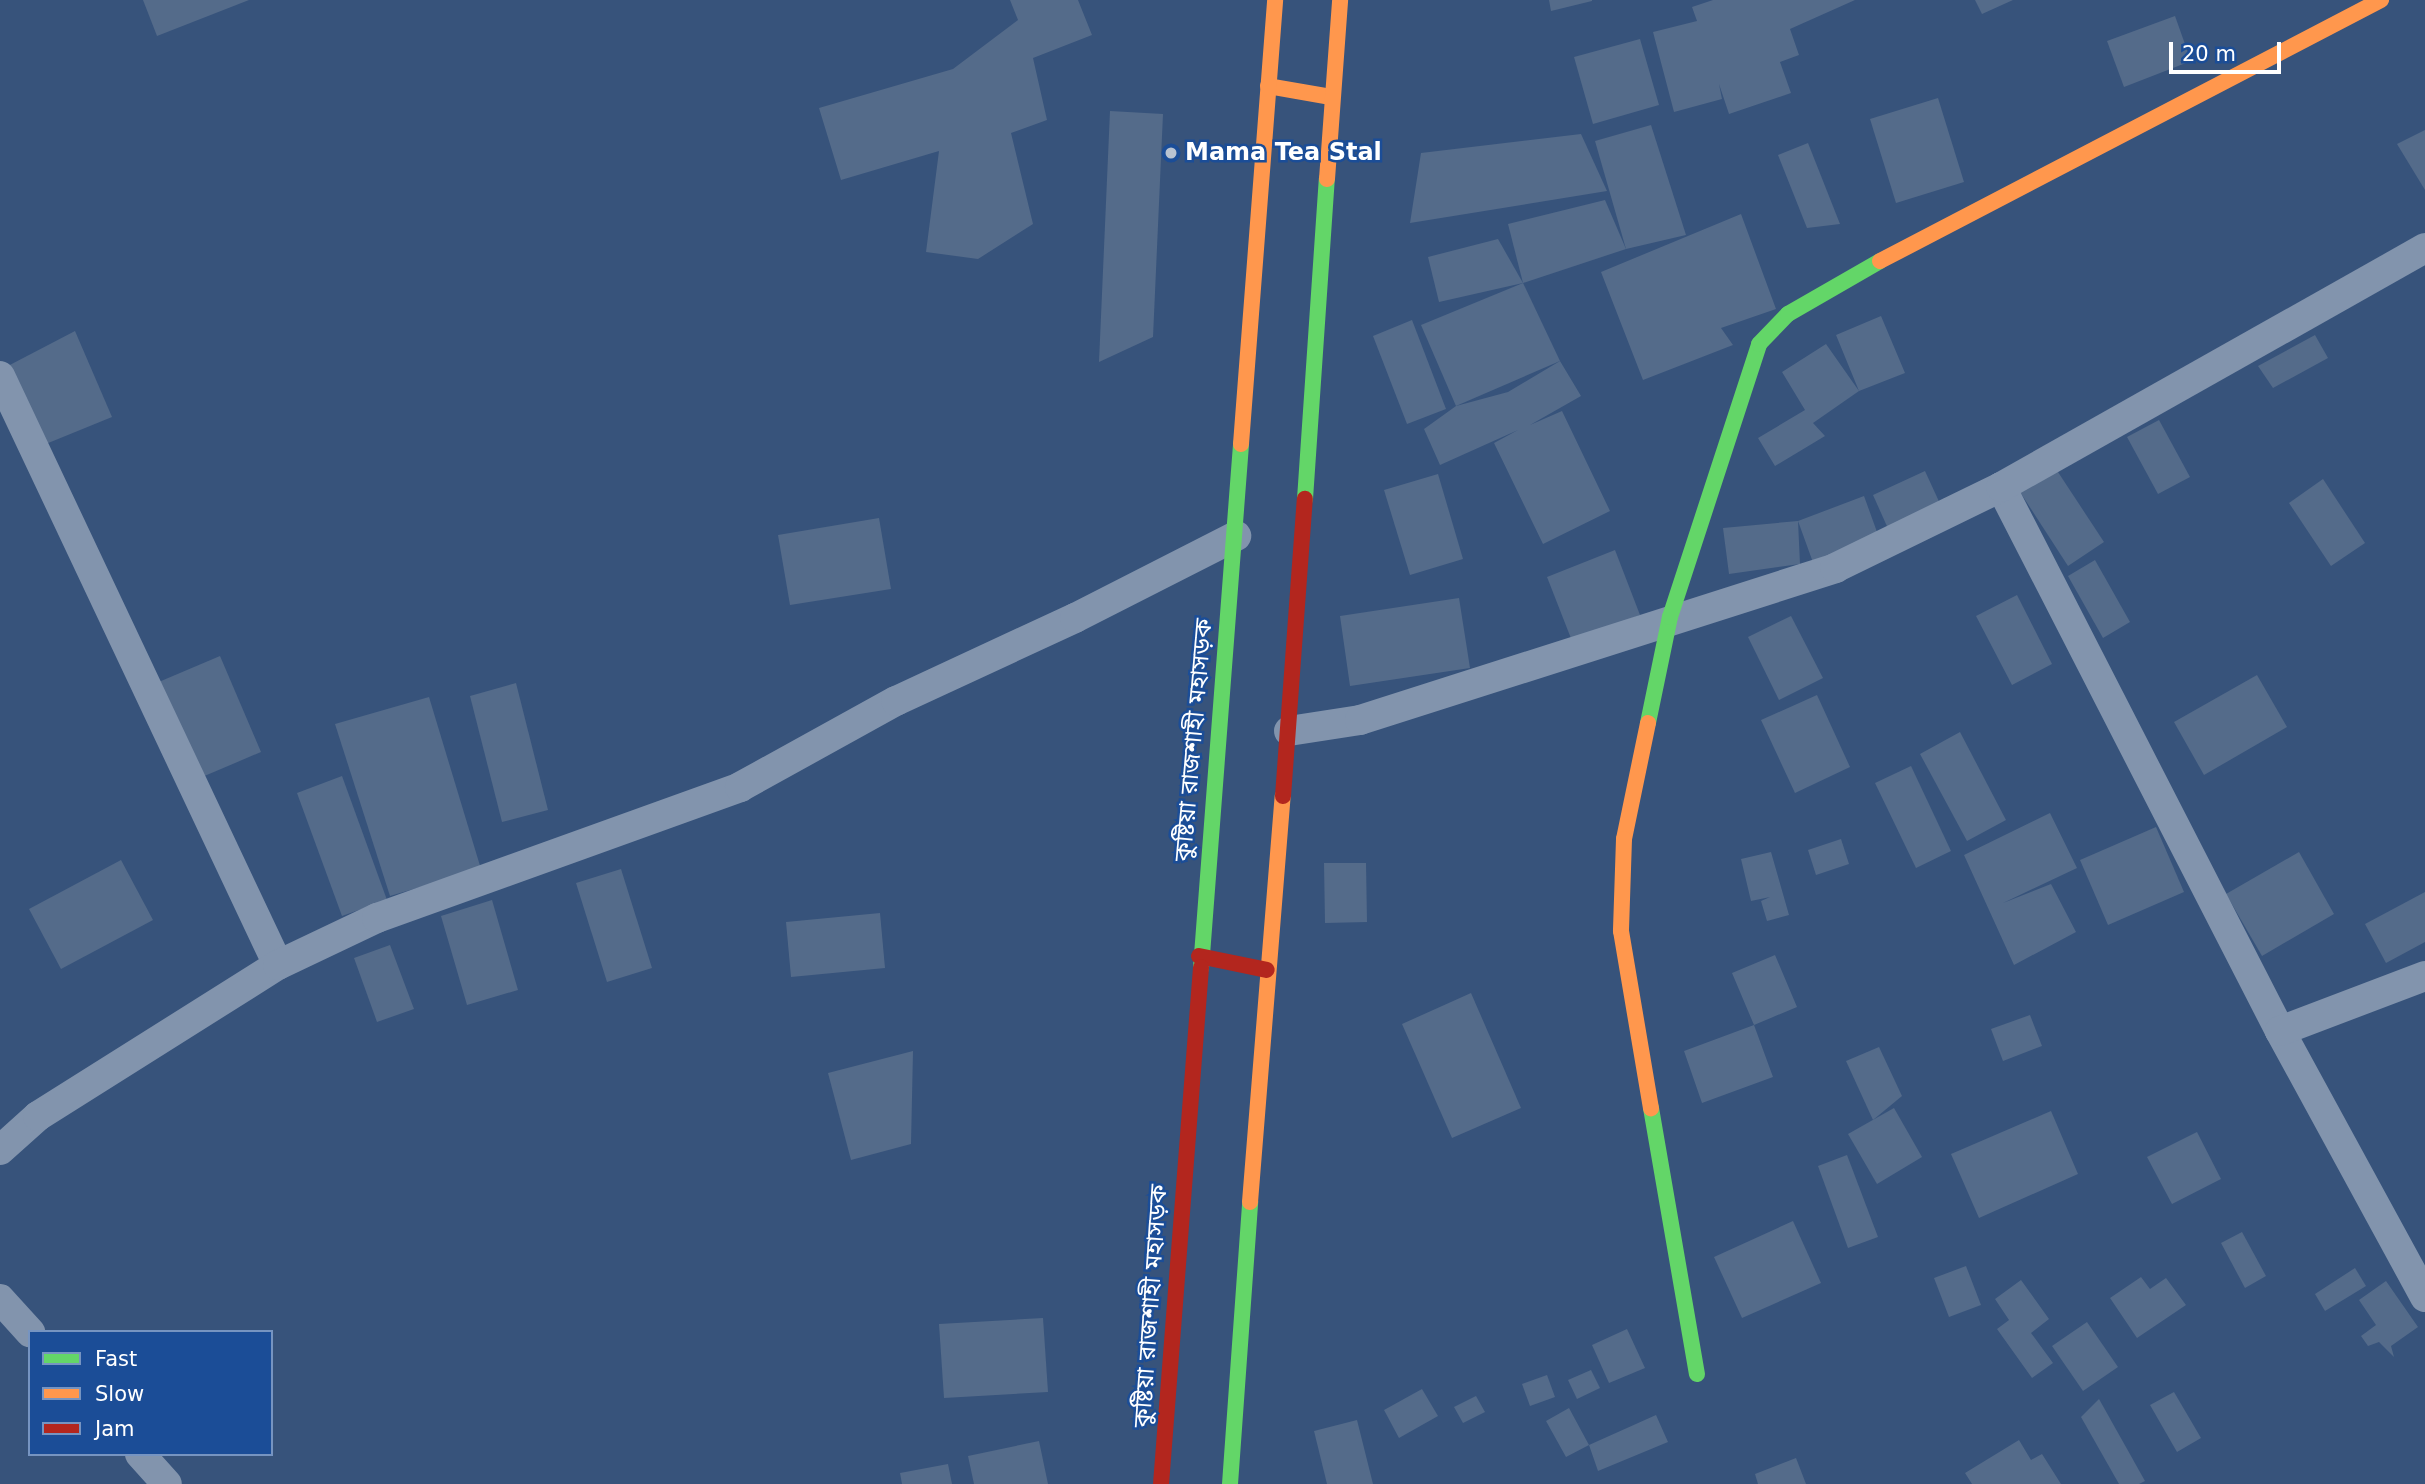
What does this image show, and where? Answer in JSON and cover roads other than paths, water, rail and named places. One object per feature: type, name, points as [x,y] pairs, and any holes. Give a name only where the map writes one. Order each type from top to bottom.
[{"type":"main road","name":"কুষ্টিয়া রাজশাহী মহাসড়ক","points":[[1161,1484],[1199,956],[1236,536],[1275,0]]},
{"type":"main road","points":[[1230,1484],[1267,970],[1289,730],[1331,97],[1340,0]]},
{"type":"main road","points":[[1698,1374],[1621,931],[1624,839],[1670,617],[1759,344],[1788,314],[1954,219],[2381,0]]},
{"type":"main road","points":[[1268,86],[1331,97]]},
{"type":"main road","points":[[1199,956],[1267,970]]},
{"type":"street","points":[[1289,730],[1360,720],[1670,617],[1835,568],[2001,487],[2425,248]]},
{"type":"street","points":[[0,376],[278,965]]},
{"type":"street","points":[[2001,487],[2280,1031],[2425,1297]]},
{"type":"street","points":[[0,1150],[38,1116],[278,965],[377,918],[740,787],[896,701],[1075,618],[1236,536]]},
{"type":"street","points":[[2280,1031],[2425,976]]},
{"type":"street","points":[[0,1299],[28,1330]]},
{"type":"street","points":[[143,1456],[167,1484]]},
{"type":"place","name":"Mama Tea Stal","points":[[1171,153]]}]
